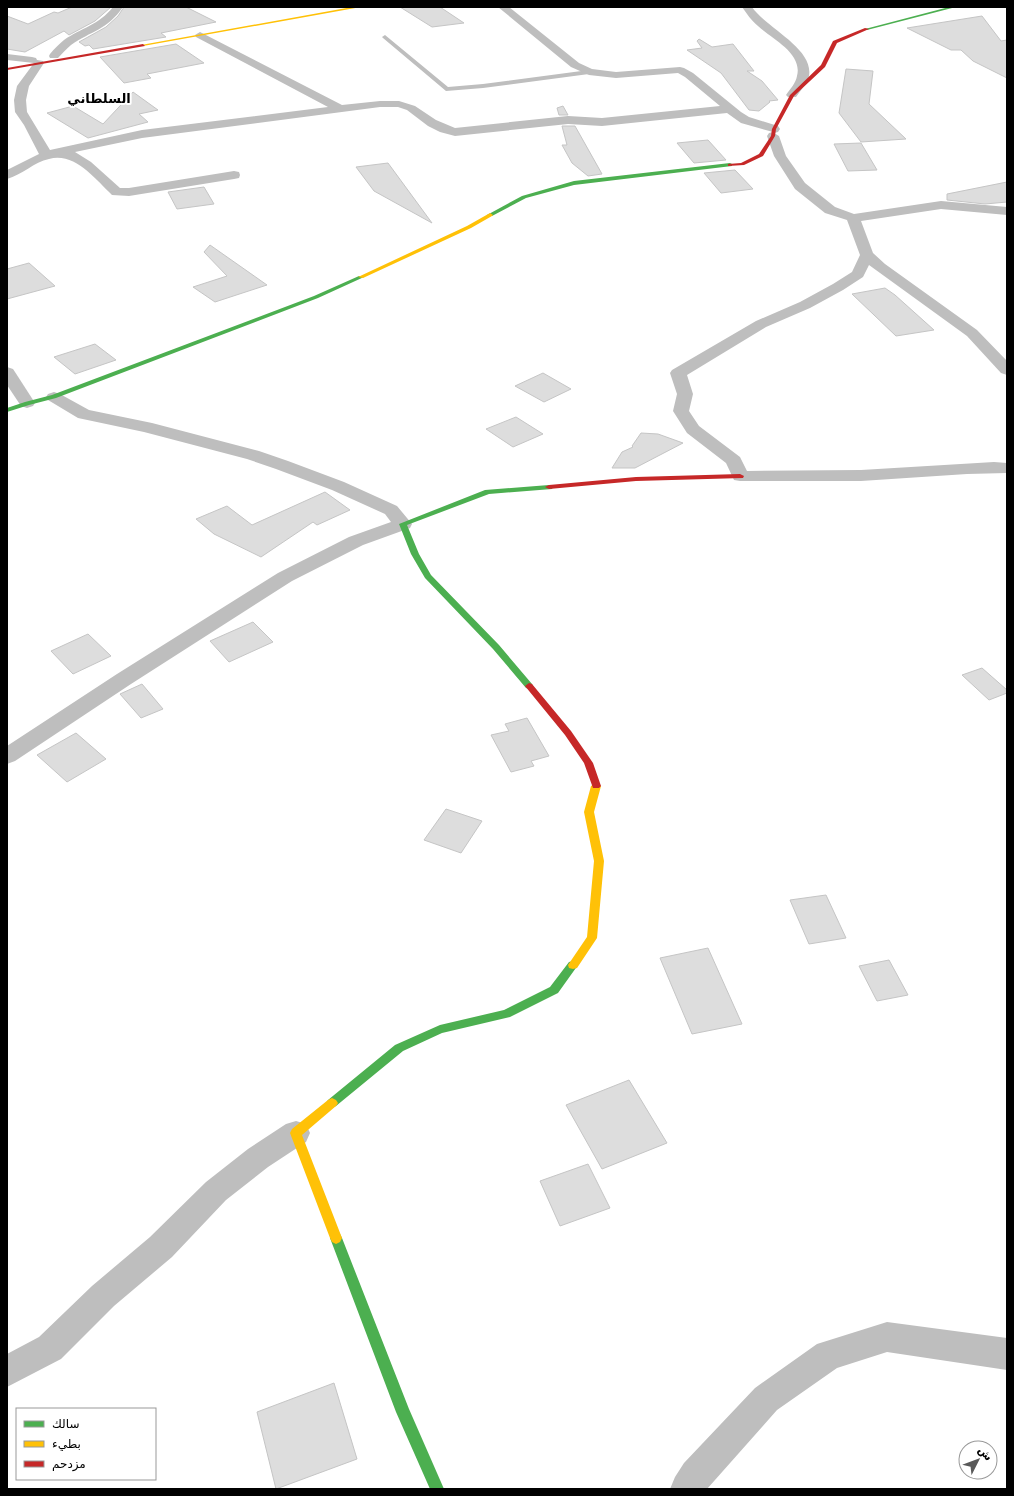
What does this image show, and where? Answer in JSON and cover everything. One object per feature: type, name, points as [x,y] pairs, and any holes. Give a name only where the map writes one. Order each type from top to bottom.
[{"type":"street","points":[[54,56],[67,43],[92,30],[110,17],[118,7]]},
{"type":"street","points":[[7,69],[54,56],[334,7]]},
{"type":"street","points":[[7,64],[35,62],[360,7]]},
{"type":"street","points":[[503,7],[575,64],[588,72],[616,75],[680,70],[689,75],[729,109],[745,120],[774,132]]},
{"type":"street","points":[[7,410],[27,403],[54,397],[316,297],[387,266],[469,227],[524,197],[574,183],[669,171],[742,164],[760,155],[774,132],[803,76],[803,63],[797,54],[759,23],[747,7]]},
{"type":"street","points":[[792,95],[823,66],[835,42],[855,33],[954,7]]},
{"type":"street","points":[[200,35],[340,109]]},
{"type":"street","points":[[7,57],[35,62]]},
{"type":"street","points":[[35,62],[23,86],[20,100],[21,112],[34,130],[46,155]]},
{"type":"street","points":[[7,175],[46,155],[142,134],[370,105],[399,104],[410,108],[444,129],[455,132],[560,120],[602,122],[729,109]]},
{"type":"street","points":[[774,132],[780,156],[800,186],[830,210],[854,218],[941,205],[1007,211]]},
{"type":"street","points":[[46,155],[68,154],[74,156],[98,174],[117,192],[129,192],[234,175]]},
{"type":"street","points":[[854,218],[867,255],[886,271],[972,333],[1007,370]]},
{"type":"street","points":[[740,476],[734,461],[693,429],[680,411],[685,394],[678,373],[760,324],[805,305],[838,287],[858,274],[867,255]]},
{"type":"street","points":[[7,372],[27,403]]},
{"type":"street","points":[[7,1371],[50,1348],[103,1296],[161,1247],[216,1191],[258,1158],[296,1133],[399,1048],[440,1029],[506,1014],[554,990],[592,938],[599,861],[589,812],[597,788],[588,763],[568,733],[496,647],[428,576],[415,554],[403,524],[391,510],[338,486],[282,465],[252,455],[161,431],[84,414],[54,397]]},
{"type":"street","points":[[7,756],[124,679],[285,577],[356,541],[488,492],[636,479],[740,476],[824,477],[902,474],[980,466],[1007,468]]},
{"type":"street","points":[[296,1133],[403,1412],[437,1489]]},
{"type":"street","points":[[687,1489],[696,1475],[766,1399],[828,1355],[887,1337],[1007,1354]]},
{"type":"lane","points":[[385,37],[446,89],[483,86],[588,72]]},
{"type":"building","points":[[72,7],[111,7],[95,21],[69,35],[64,31],[25,52],[7,49],[7,16],[28,24],[54,12],[58,13]]},
{"type":"building","points":[[124,7],[186,7],[216,22],[161,33],[166,37],[93,49],[89,45],[85,46],[79,42],[106,27],[118,16]]},
{"type":"building","points":[[400,7],[440,7],[464,23],[432,27]]},
{"type":"building","points":[[982,16],[1001,41],[1007,40],[1007,78],[973,61],[961,50],[951,50],[907,28]]},
{"type":"building","points":[[699,39],[712,47],[733,44],[754,71],[747,71],[762,81],[778,100],[769,101],[770,102],[759,111],[749,110],[721,73],[687,50],[702,48],[697,41]]},
{"type":"building","points":[[176,44],[204,63],[147,74],[151,78],[124,83],[100,57]]},
{"type":"building","points":[[846,69],[873,71],[869,104],[906,139],[861,142],[839,113]]},
{"type":"building","points":[[133,92],[158,110],[139,114],[148,122],[88,138],[47,113],[73,106],[103,124]]},
{"type":"building","points":[[563,106],[568,115],[559,115],[557,108]]},
{"type":"building","points":[[562,126],[575,126],[602,174],[588,176],[572,163],[562,145],[567,145]]},
{"type":"building","points":[[708,140],[726,160],[694,163],[677,143]]},
{"type":"building","points":[[861,143],[877,170],[848,171],[834,144]]},
{"type":"building","points":[[388,163],[432,223],[374,191],[356,167]]},
{"type":"building","points":[[735,170],[753,189],[721,193],[704,173]]},
{"type":"building","points":[[1007,182],[1007,202],[985,204],[947,200],[947,194]]},
{"type":"building","points":[[204,187],[214,204],[177,209],[168,192]]},
{"type":"building","points":[[210,245],[267,285],[215,302],[193,287],[227,276],[204,252]]},
{"type":"building","points":[[29,263],[55,286],[7,299],[7,269]]},
{"type":"building","points":[[885,288],[934,330],[896,336],[852,294]]},
{"type":"building","points":[[95,344],[116,360],[75,374],[54,357]]},
{"type":"building","points":[[543,373],[571,389],[544,402],[515,386]]},
{"type":"building","points":[[516,417],[543,434],[513,447],[486,429]]},
{"type":"building","points":[[641,433],[658,434],[683,443],[635,468],[612,468],[622,452],[633,447],[632,446]]},
{"type":"building","points":[[325,492],[350,510],[317,525],[313,522],[261,557],[214,534],[196,519],[227,506],[252,525]]},
{"type":"building","points":[[253,622],[273,642],[229,662],[210,641]]},
{"type":"building","points":[[88,634],[111,656],[73,674],[51,651]]},
{"type":"building","points":[[982,668],[1007,690],[1007,693],[989,700],[962,675]]},
{"type":"building","points":[[142,684],[163,709],[141,718],[120,694]]},
{"type":"building","points":[[527,718],[549,756],[531,761],[534,766],[511,772],[491,735],[509,731],[505,724]]},
{"type":"building","points":[[76,733],[106,759],[67,782],[37,755]]},
{"type":"building","points":[[446,809],[482,821],[461,853],[424,840]]},
{"type":"building","points":[[826,895],[846,938],[809,944],[790,900]]},
{"type":"building","points":[[708,948],[742,1024],[692,1034],[660,958]]},
{"type":"building","points":[[889,960],[908,995],[877,1001],[859,966]]},
{"type":"building","points":[[629,1080],[667,1143],[602,1169],[566,1105]]},
{"type":"building","points":[[588,1164],[610,1208],[560,1226],[540,1181]]},
{"type":"building","points":[[334,1383],[357,1459],[276,1489],[257,1412]]},
{"type":"traffic: fast","points":[[867,29],[954,7]]},
{"type":"traffic: fast","points":[[490,215],[524,197],[574,183],[730,165]]},
{"type":"traffic: fast","points":[[7,410],[27,403],[54,397],[316,297],[361,277]]},
{"type":"traffic: fast","points":[[529,686],[496,647],[428,576],[415,554],[403,524],[488,492],[549,487]]},
{"type":"traffic: fast","points":[[332,1103],[399,1048],[440,1029],[506,1014],[554,990],[573,965]]},
{"type":"traffic: fast","points":[[336,1238],[403,1412],[437,1489]]},
{"type":"traffic: slow","points":[[143,45],[359,7]]},
{"type":"traffic: slow","points":[[361,277],[469,227],[490,215]]},
{"type":"traffic: slow","points":[[573,965],[592,938],[599,861],[589,812],[596,786]]},
{"type":"traffic: slow","points":[[332,1103],[296,1133],[336,1238]]},
{"type":"traffic: jam","points":[[730,165],[742,164],[761,155],[773,136],[774,129],[792,95],[823,66],[835,42],[867,29]]},
{"type":"traffic: jam","points":[[7,69],[143,45]]},
{"type":"traffic: jam","points":[[549,487],[636,479],[740,476]]},
{"type":"traffic: jam","points":[[529,686],[568,733],[588,763],[596,786]]},
{"type":"district","name":"السلطاني","points":[[99,98]]}]
